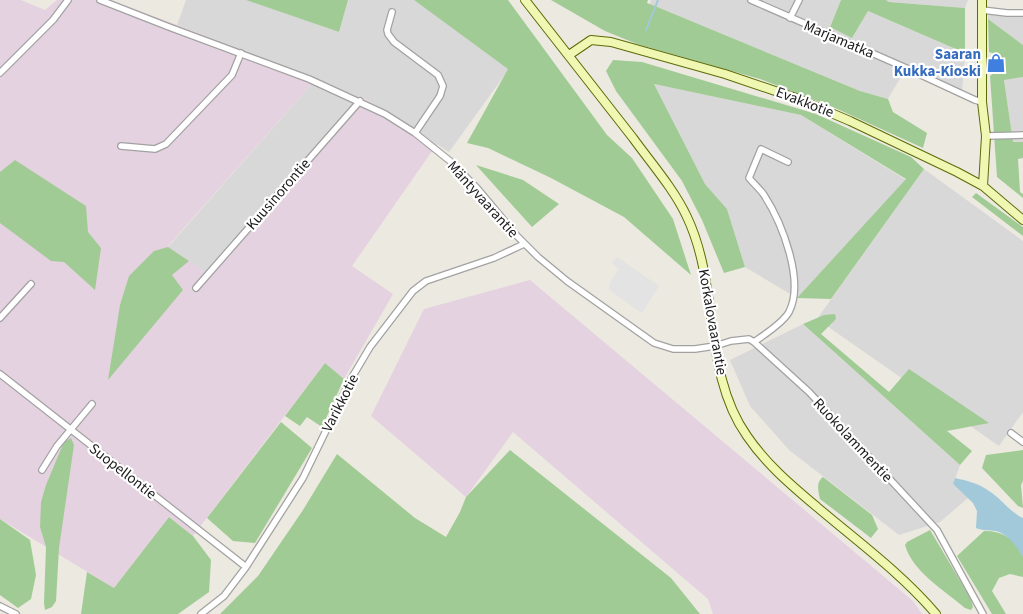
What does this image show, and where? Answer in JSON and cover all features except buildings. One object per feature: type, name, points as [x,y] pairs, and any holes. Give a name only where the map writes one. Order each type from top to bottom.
[{"type":"street","points":[[0,72],[53,20],[68,0]]},
{"type":"street","name":"Mäntyvaarantie","points":[[100,0],[309,79],[385,114],[415,133],[450,161],[477,188],[524,244],[568,281],[654,343],[673,350],[715,346],[731,341],[748,340],[754,342]]},
{"type":"street","name":"Korkalovaarantie","points":[[524,0],[570,55],[660,175],[687,217],[701,255],[723,384],[734,412],[747,436],[787,482],[908,584],[936,614]]},
{"type":"street","name":"Marjamatka","points":[[751,0],[982,102]]},
{"type":"street","points":[[790,18],[799,0]]},
{"type":"street","points":[[982,0],[982,102],[986,136],[983,186]]},
{"type":"street","points":[[982,10],[1023,13]]},
{"type":"street","points":[[392,12],[387,30],[388,34],[394,42],[438,75],[443,86],[440,96],[415,133]]},
{"type":"street","name":"Evakkotie","points":[[570,55],[591,40],[611,42],[725,74],[796,98],[850,121],[957,172],[983,186],[1023,220]]},
{"type":"street","points":[[121,146],[155,149],[166,144],[232,75],[241,54]]},
{"type":"street","name":"Kuusinorontie","points":[[196,288],[360,101]]},
{"type":"street","points":[[986,136],[1023,134]]},
{"type":"street","points":[[754,342],[788,314],[793,302],[795,278],[789,251],[774,211],[763,193],[749,178],[761,149],[788,162]]},
{"type":"street","name":"Varikkotie","points":[[201,614],[224,596],[246,567],[303,478],[351,379],[365,355],[413,291],[426,281],[494,258],[524,244]]},
{"type":"street","points":[[0,318],[31,284]]},
{"type":"street","name":"Ruokolammentie","points":[[754,342],[816,399],[936,530],[983,614]]},
{"type":"street","name":"Suopellontie","points":[[0,374],[246,567]]},
{"type":"street","points":[[42,470],[57,446],[92,404]]},
{"type":"street","points":[[1011,433],[1023,442]]},
{"type":"street","points":[[0,606],[16,614]]},
{"type":"shaded area","points":[[0,0],[21,0],[45,10],[57,0],[111,0],[317,78],[168,246],[208,274],[364,98],[437,144],[352,266],[393,294],[344,379],[325,363],[193,536],[169,517],[114,588],[0,519]]},
{"type":"shaded area","points":[[186,0],[247,0],[339,32],[348,0],[414,0],[509,69],[449,152],[364,98],[208,274],[168,247],[317,78],[177,25]]},
{"type":"shaded area","points":[[651,0],[841,0],[830,26],[852,38],[868,11],[965,53],[962,94],[906,68],[888,99],[860,91],[650,4]]},
{"type":"shaded area","points":[[886,0],[968,0],[965,8],[889,2]]},
{"type":"shaded area","points":[[988,12],[1023,12],[1023,45],[988,19]]},
{"type":"shaded area","points":[[1023,77],[1023,142],[1013,143],[1004,79]]},
{"type":"shaded area","points":[[654,84],[801,115],[906,180],[797,298],[745,267],[727,209],[705,184]]},
{"type":"shaded area","points":[[924,169],[1023,241],[1023,412],[999,446],[817,319]]},
{"type":"shaded area","points":[[617,257],[659,286],[642,313],[609,290],[610,283],[619,269],[612,263]]},
{"type":"shaded area","points":[[530,280],[913,601],[922,614],[713,614],[708,599],[513,432],[466,497],[371,416],[424,309]]},
{"type":"shaded area","points":[[803,324],[960,465],[953,484],[968,498],[940,522],[899,535],[789,450],[750,406],[730,360]]},
{"type":"green space","points":[[246,0],[348,0],[339,32]]},
{"type":"green space","points":[[414,0],[508,0],[607,135],[632,158],[673,219],[691,275],[624,217],[551,178],[488,148],[467,143],[508,69]]},
{"type":"green space","points":[[551,0],[648,0],[647,3],[860,91],[888,99],[893,112],[927,133],[923,148],[833,107],[760,79],[637,44],[605,31]]},
{"type":"green space","points":[[841,0],[886,0],[889,2],[965,8],[965,53],[868,11],[852,38],[830,27]]},
{"type":"green space","points":[[988,19],[1023,45],[1023,77],[1004,80],[1013,142],[1023,142],[1023,158],[1018,159],[1020,192],[1023,194],[1023,198],[997,177],[990,76],[1001,67],[1001,56],[989,52]]},
{"type":"green space","points":[[613,60],[642,62],[816,114],[911,157],[924,169],[831,299],[797,298],[906,179],[801,115],[654,84],[705,184],[727,209],[745,267],[724,273],[702,220],[682,181],[616,91],[606,71]]},
{"type":"green space","points":[[15,160],[86,206],[88,232],[101,248],[95,290],[64,262],[51,261],[0,223],[0,172]]},
{"type":"green space","points":[[476,165],[523,180],[559,204],[532,227]]},
{"type":"green space","points":[[976,193],[1023,227],[1023,236],[972,197]]},
{"type":"green space","points":[[168,247],[189,261],[172,275],[183,290],[108,380],[120,305],[129,276],[154,251]]},
{"type":"green space","points":[[835,314],[836,319],[821,334],[889,392],[909,369],[989,423],[947,431],[972,451],[960,465],[803,324],[824,315]]},
{"type":"green space","points":[[325,363],[344,379],[322,427],[307,417],[300,426],[285,416]]},
{"type":"green space","points":[[281,422],[312,448],[255,543],[233,541],[207,518]]},
{"type":"green space","points":[[71,438],[74,445],[59,548],[56,601],[52,607],[45,610],[46,547],[40,527],[41,502],[64,442]]},
{"type":"green space","points":[[510,450],[671,578],[700,614],[220,614],[258,576],[303,510],[337,454],[415,518],[446,537],[466,497]]},
{"type":"green space","points":[[1023,450],[1023,481],[1021,485],[1023,508],[1018,506],[982,468],[986,455]]},
{"type":"green space","points":[[823,477],[872,515],[878,529],[871,538],[820,499],[818,484]]},
{"type":"green space","points":[[169,517],[193,536],[211,560],[209,592],[178,614],[81,614],[87,572],[114,588]]},
{"type":"green space","points":[[0,519],[30,540],[36,575],[31,599],[18,608],[0,595]]},
{"type":"green space","points":[[930,530],[971,599],[973,607],[971,610],[965,608],[930,580],[909,554],[905,545],[907,542]]},
{"type":"green space","points":[[984,531],[996,532],[1012,540],[1023,556],[1023,577],[1010,574],[999,578],[992,591],[1006,614],[992,614],[957,556]]},
{"type":"water","points":[[955,478],[983,487],[1014,513],[1023,518],[1023,557],[1005,535],[996,531],[976,528],[977,511],[973,503],[953,484]]},
{"type":"waterway","points":[[646,30],[658,0]]},
{"type":"place","name":"Saaran Kukka-Kioski","points":[[996,63]]}]
